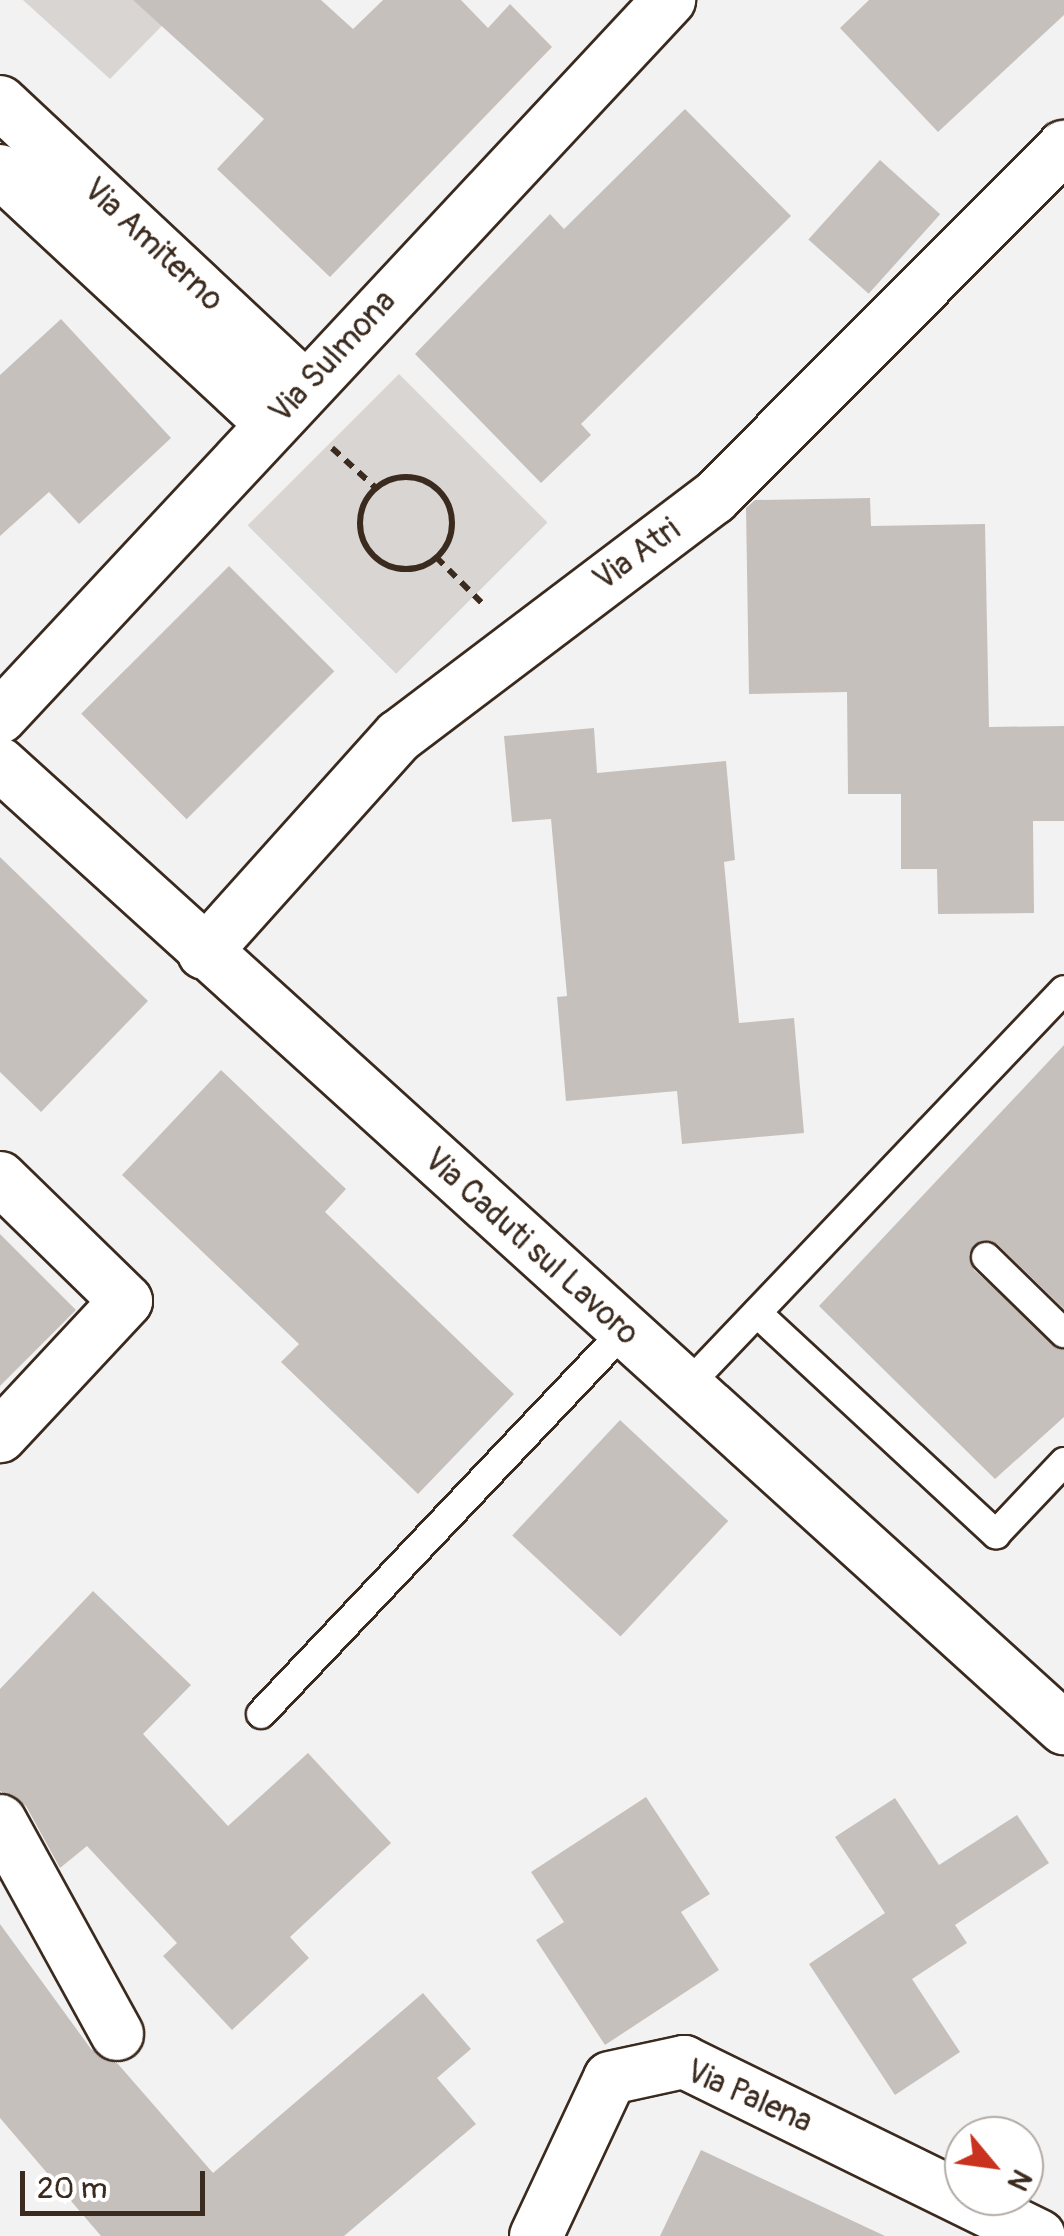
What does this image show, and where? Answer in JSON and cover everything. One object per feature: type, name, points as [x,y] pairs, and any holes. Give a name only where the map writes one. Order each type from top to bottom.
[{"type":"street","name":"Via Sulmona","points":[[0,717],[669,0]]},
{"type":"street","name":"Via Amiterno","points":[[0,102],[288,405]]},
{"type":"street","name":"Via Atri","points":[[204,953],[399,736],[714,498],[1064,148]]},
{"type":"street","name":"Via Amiterno","points":[[0,171],[288,405]]},
{"type":"street","name":"Via Caduti sul Lavoro","points":[[0,764],[204,953],[1064,1728]]},
{"type":"street","points":[[0,1178],[126,1301],[0,1436]]},
{"type":"street","points":[[0,1821],[116,2034]]},
{"type":"street","name":"Via Palena","points":[[536,2236],[610,2078],[684,2062],[1039,2236]]},
{"type":"lane","points":[[686,1387],[1064,990]]},
{"type":"lane","points":[[986,1257],[1064,1333]]},
{"type":"lane","points":[[757,1312],[996,1534],[1064,1462]]},
{"type":"lane","points":[[261,1714],[624,1331]]},
{"type":"path","points":[[404,477],[435,486],[450,514],[446,544],[424,565],[382,562],[363,540],[366,498],[404,477]]},
{"type":"shaded area","points":[[23,0],[187,0],[110,79]]},
{"type":"shaded area","points":[[399,374],[547,522],[396,674],[248,525]]},
{"type":"building","points":[[133,0],[321,0],[353,29],[383,0],[461,0],[488,28],[510,4],[552,47],[330,277],[217,169],[264,119]]},
{"type":"building","points":[[869,0],[1064,0],[1064,15],[938,132],[840,28]]},
{"type":"building","points":[[685,109],[791,216],[581,424],[591,435],[541,483],[415,354],[550,214],[564,229]]},
{"type":"building","points":[[880,160],[940,214],[869,294],[808,240]]},
{"type":"building","points":[[61,319],[171,438],[79,524],[49,492],[0,536],[0,375]]},
{"type":"building","points":[[870,498],[871,526],[985,524],[989,727],[1064,726],[1064,821],[1033,821],[1034,913],[938,914],[937,869],[901,869],[901,794],[848,794],[847,692],[749,694],[746,508],[755,500]]},
{"type":"building","points":[[229,566],[334,671],[187,819],[81,714]]},
{"type":"building","points":[[594,728],[597,773],[726,761],[735,860],[724,862],[739,1023],[794,1018],[804,1133],[682,1144],[677,1091],[566,1101],[557,997],[567,996],[551,819],[512,822],[504,736]]},
{"type":"building","points":[[0,857],[148,1001],[41,1112],[0,1072]]},
{"type":"building","points":[[1064,1045],[1064,1309],[997,1244],[980,1241],[969,1254],[974,1270],[1064,1350],[1064,1417],[995,1479],[819,1306]]},
{"type":"building","points":[[221,1070],[346,1189],[325,1212],[514,1394],[418,1494],[281,1362],[299,1344],[122,1175]]},
{"type":"building","points":[[0,1234],[76,1310],[0,1386]]},
{"type":"building","points":[[620,1420],[728,1521],[620,1636],[512,1536]]},
{"type":"building","points":[[93,1591],[191,1685],[143,1734],[228,1826],[308,1753],[391,1843],[290,1937],[309,1958],[232,2030],[163,1956],[177,1943],[87,1846],[60,1868],[26,1806],[0,1791],[0,1689]]},
{"type":"building","points":[[646,1797],[710,1894],[681,1912],[719,1970],[605,2045],[536,1940],[564,1922],[531,1872]]},
{"type":"building","points":[[895,1798],[939,1865],[1017,1815],[1049,1863],[955,1925],[967,1943],[912,1979],[960,2052],[895,2095],[809,1964],[885,1913],[835,1837]]},
{"type":"building","points":[[0,1924],[91,2049],[118,2064],[213,2173],[423,1993],[471,2049],[437,2078],[476,2124],[344,2236],[101,2236],[0,2118]]},
{"type":"building","points":[[701,2150],[885,2236],[660,2236]]}]
